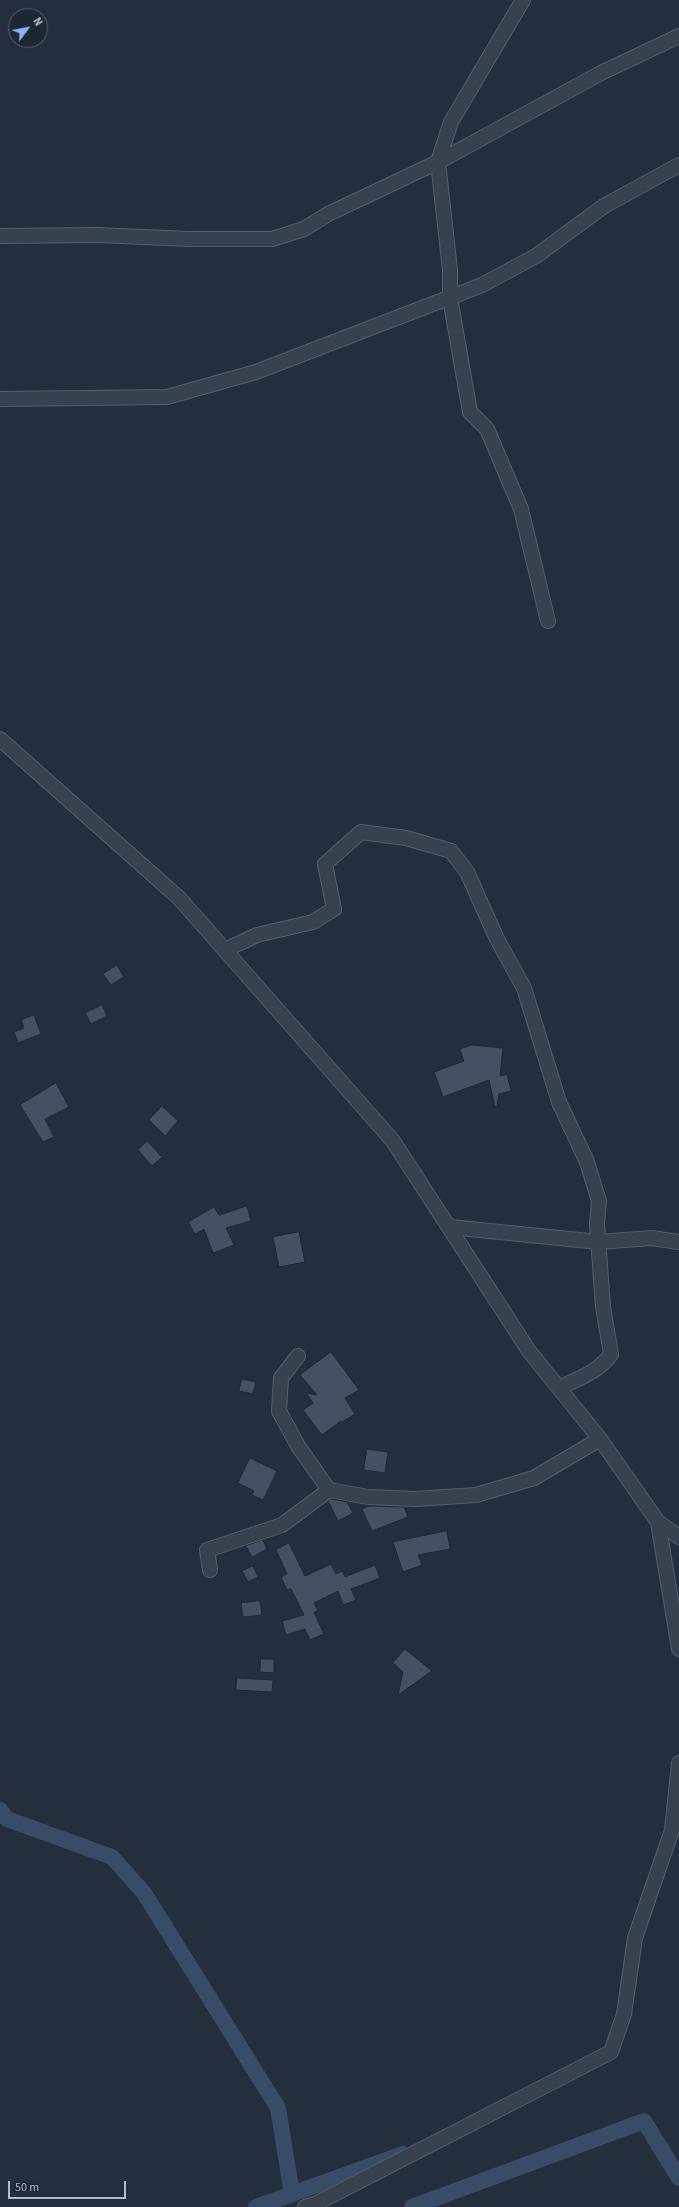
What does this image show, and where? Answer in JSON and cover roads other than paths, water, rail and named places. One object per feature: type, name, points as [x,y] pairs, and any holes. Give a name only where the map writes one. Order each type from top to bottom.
[{"type":"street","points":[[523,0],[451,122],[438,162],[450,270],[450,298],[470,412],[487,429],[521,509],[548,621]]},
{"type":"street","points":[[0,236],[98,235],[189,239],[272,239],[304,229],[328,214],[438,162],[601,73],[679,36]]},
{"type":"street","points":[[0,399],[167,397],[256,372],[482,286],[536,256],[604,206],[679,165]]},
{"type":"street","points":[[0,739],[179,898],[393,1141],[530,1352],[600,1439],[658,1522],[679,1537]]},
{"type":"street","points":[[225,950],[257,934],[313,922],[334,908],[325,864],[361,832],[406,838],[451,851],[467,872],[496,939],[524,988],[559,1102],[587,1162],[599,1200],[597,1224],[603,1306],[611,1354],[606,1362],[596,1369],[559,1388]]},
{"type":"street","points":[[450,1227],[599,1242],[652,1238],[679,1242]]},
{"type":"street","points":[[298,1356],[281,1378],[279,1411],[298,1446],[329,1490],[368,1497],[415,1499],[476,1495],[534,1478],[600,1439]]},
{"type":"street","points":[[210,1570],[207,1550],[282,1525],[329,1490]]},
{"type":"street","points":[[658,1522],[679,1649]]},
{"type":"street","points":[[305,2207],[315,2204],[611,2052],[624,2014],[635,1938],[672,1830],[679,1763]]},
{"type":"waterway","points":[[0,1810],[7,1819],[112,1857],[144,1893],[278,2108],[292,2194]]},
{"type":"waterway","points":[[412,2207],[644,2121],[679,2178]]},
{"type":"waterway","points":[[256,2207],[403,2154]]}]
